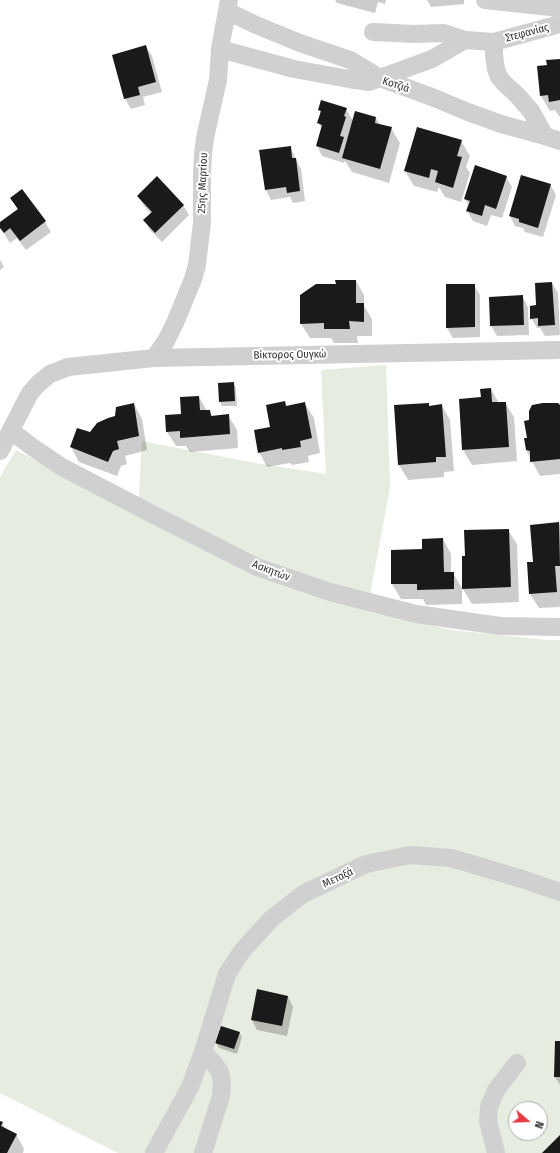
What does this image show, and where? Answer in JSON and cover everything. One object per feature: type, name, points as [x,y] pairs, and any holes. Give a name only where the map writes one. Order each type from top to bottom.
[{"type":"street","points":[[485,0],[560,8]]},
{"type":"street","points":[[228,6],[256,25],[300,44],[350,60],[380,78],[432,59],[465,40]]},
{"type":"street","name":"25ης Μαρτίου","points":[[154,358],[166,341],[175,323],[193,279],[197,265],[202,222],[203,154],[205,138],[218,80],[220,49],[228,6]]},
{"type":"street","name":"Στεφανίας","points":[[373,32],[412,34],[444,33],[465,40],[494,42],[560,24]]},
{"type":"street","name":"Κοτζιά","points":[[494,42],[496,69],[499,77],[531,111],[552,139]]},
{"type":"street","name":"Κοτζιά","points":[[220,49],[294,69],[369,82],[380,78],[468,112],[552,139]]},
{"type":"street","name":"Βίκτορος Ουγκώ","points":[[11,431],[30,393],[50,374],[68,367],[154,358],[560,350]]},
{"type":"street","points":[[0,451],[11,431]]},
{"type":"street","name":"Ασκητών","points":[[11,431],[35,449],[62,466],[154,515],[265,569],[330,592],[416,614],[500,626],[560,627]]},
{"type":"street","name":"Μεταξά","points":[[154,1153],[190,1087],[203,1052],[227,974],[242,951],[271,919],[303,894],[366,864],[410,856],[451,858],[560,892]]},
{"type":"street","points":[[203,1052],[220,1072],[222,1082],[221,1096],[203,1153]]},
{"type":"street","points":[[496,1153],[488,1121],[489,1107],[496,1090],[517,1063]]},
{"type":"shaded area","points":[[386,365],[390,487],[367,611],[451,630],[560,640],[560,1153],[118,1153],[0,1093],[0,477],[16,450],[138,512],[142,441],[255,463],[326,474],[321,370]]},
{"type":"building","points":[[146,45],[156,82],[138,87],[140,95],[124,99],[112,55]]},
{"type":"building","points":[[560,59],[560,100],[549,102],[548,95],[540,96],[537,66],[547,65],[546,60]]},
{"type":"building","points":[[321,100],[347,108],[344,116],[346,117],[340,136],[344,137],[339,153],[316,146],[322,125],[317,123],[321,111],[318,110]]},
{"type":"building","points":[[355,111],[376,117],[375,123],[392,127],[380,169],[342,158]]},
{"type":"building","points":[[417,127],[462,140],[457,156],[462,157],[453,188],[435,182],[438,171],[431,169],[429,178],[404,171]]},
{"type":"building","points":[[291,146],[292,158],[296,158],[300,191],[287,193],[286,187],[265,190],[259,150]]},
{"type":"building","points":[[475,165],[507,176],[496,209],[485,205],[482,216],[466,211],[470,201],[464,199]]},
{"type":"building","points":[[521,175],[551,184],[538,228],[519,222],[519,219],[509,216]]},
{"type":"building","points":[[157,176],[184,205],[155,233],[143,220],[152,212],[137,196]]},
{"type":"building","points":[[22,189],[46,221],[20,241],[10,228],[4,233],[0,228],[0,222],[18,209],[10,198]]},
{"type":"building","points":[[335,280],[356,280],[356,303],[364,303],[364,322],[349,321],[350,329],[324,329],[324,323],[300,324],[300,295],[316,284],[336,284]]},
{"type":"building","points":[[552,282],[555,325],[538,326],[538,318],[530,319],[530,306],[536,305],[535,283]]},
{"type":"building","points":[[446,284],[475,284],[475,327],[446,328]]},
{"type":"building","points":[[523,295],[524,325],[490,326],[489,297]]},
{"type":"building","points":[[234,382],[235,401],[219,402],[218,383]]},
{"type":"building","points":[[491,388],[492,402],[506,402],[509,447],[462,450],[459,399],[481,397],[480,389]]},
{"type":"building","points":[[199,396],[200,410],[210,410],[211,416],[229,414],[230,434],[180,438],[180,431],[166,432],[165,415],[181,414],[180,397]]},
{"type":"building","points":[[285,401],[286,406],[305,402],[312,438],[300,441],[301,447],[282,450],[282,448],[258,453],[254,430],[270,427],[266,405]]},
{"type":"building","points":[[134,403],[139,436],[117,441],[119,449],[113,451],[108,462],[70,447],[77,428],[90,432],[97,423],[115,416],[116,407]]},
{"type":"building","points":[[429,403],[429,406],[442,404],[446,457],[436,457],[436,462],[398,465],[394,405]]},
{"type":"building","points":[[558,403],[560,405],[560,459],[530,462],[530,451],[526,450],[524,438],[527,438],[524,421],[529,420],[529,411],[532,405]]},
{"type":"building","points":[[559,522],[560,566],[555,566],[557,592],[529,594],[527,562],[533,562],[530,525]]},
{"type":"building","points":[[509,529],[511,587],[462,589],[462,556],[465,556],[464,530]]},
{"type":"building","points":[[443,538],[444,572],[454,572],[454,589],[417,590],[417,584],[391,584],[391,550],[422,549],[422,539]]},
{"type":"building","points":[[257,989],[288,996],[282,1026],[251,1020]]},
{"type":"building","points":[[221,1026],[240,1032],[234,1049],[215,1043]]},
{"type":"building","points":[[555,1041],[560,1041],[560,1077],[554,1077]]},
{"type":"building","points":[[0,1121],[3,1122],[1,1126],[17,1134],[7,1153],[0,1153]]},
{"type":"building","points":[[560,1135],[560,1153],[542,1153]]}]
